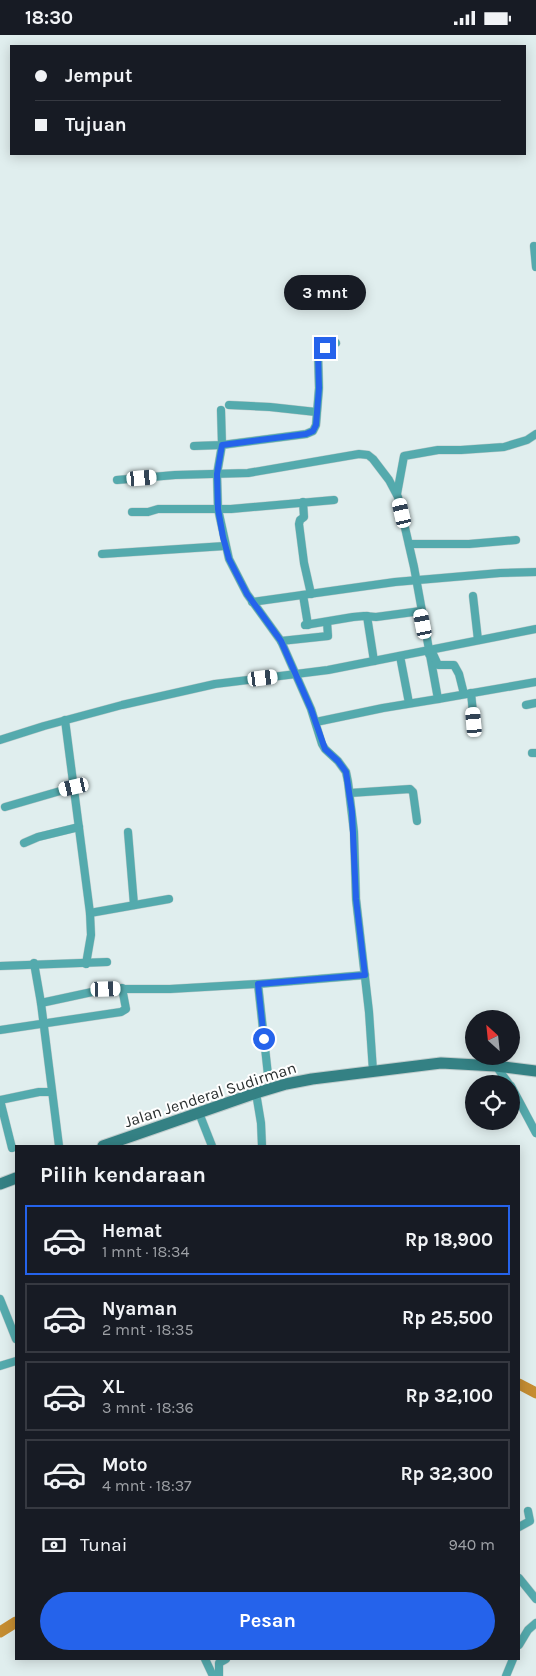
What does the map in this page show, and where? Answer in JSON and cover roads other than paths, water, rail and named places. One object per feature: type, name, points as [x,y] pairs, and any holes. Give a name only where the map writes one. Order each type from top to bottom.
[{"type":"main road","name":"Jalan Jenderal Sudirman","points":[[106,1145],[286,1084],[441,1063],[465,1064]]},
{"type":"main road","name":"Jalan Jenderal Sudirman","points":[[496,1065],[536,1071]]},
{"type":"main road","points":[[0,1184],[15,1178]]},
{"type":"street","points":[[534,246],[536,267]]},
{"type":"street","points":[[194,446],[222,445],[310,433],[316,425],[319,388],[318,352],[336,343]]},
{"type":"street","points":[[229,405],[316,412]]},
{"type":"street","points":[[221,409],[222,445],[217,474],[218,509],[225,546],[234,572],[252,602],[281,641],[316,722],[325,749],[338,761],[346,772],[354,832],[356,899],[365,975],[372,1071]]},
{"type":"street","points":[[397,494],[404,456],[438,450],[504,447],[527,440],[536,434]]},
{"type":"street","points":[[117,479],[248,473],[327,458],[364,454],[373,459],[397,494],[409,544],[438,699]]},
{"type":"street","points":[[132,512],[148,512],[158,509],[218,509],[334,500]]},
{"type":"street","points":[[303,502],[304,517],[300,520],[299,524],[307,595],[306,625],[367,616],[376,617],[421,611]]},
{"type":"street","points":[[409,544],[469,544],[516,540]]},
{"type":"street","points":[[102,555],[225,546]]},
{"type":"street","points":[[252,602],[307,595],[360,585],[500,573],[536,572]]},
{"type":"street","points":[[473,597],[478,640]]},
{"type":"street","points":[[367,616],[374,661]]},
{"type":"street","points":[[281,641],[328,636],[327,621]]},
{"type":"street","points":[[0,740],[65,720],[215,684],[295,675],[428,652],[536,629]]},
{"type":"street","points":[[428,652],[434,654],[440,666],[454,665],[467,693],[474,722]]},
{"type":"street","points":[[400,656],[409,703]]},
{"type":"street","points":[[316,722],[409,703],[536,682]]},
{"type":"street","points":[[526,705],[536,703]]},
{"type":"street","points":[[65,720],[90,913],[90,935],[86,963]]},
{"type":"street","points":[[5,807],[74,787]]},
{"type":"street","points":[[350,793],[410,789],[413,792],[417,821]]},
{"type":"street","points":[[24,843],[38,837],[80,827]]},
{"type":"street","points":[[128,832],[134,905]]},
{"type":"street","points":[[90,913],[169,899]]},
{"type":"street","points":[[0,965],[107,962]]},
{"type":"street","points":[[34,963],[44,1022],[59,1145]]},
{"type":"street","points":[[41,1003],[106,989],[170,989],[365,975]]},
{"type":"street","points":[[258,984],[268,1075]]},
{"type":"street","points":[[0,1029],[120,1012],[126,1009],[122,988]]},
{"type":"street","points":[[44,1022],[59,1145]]},
{"type":"street","points":[[496,1065],[503,1075]]},
{"type":"street","points":[[12,1147],[0,1100],[39,1092],[51,1092]]},
{"type":"street","points":[[256,1093],[261,1123],[262,1145]]},
{"type":"street","points":[[520,1103],[536,1133]]},
{"type":"street","points":[[199,1113],[212,1145]]},
{"type":"street","points":[[0,1299],[15,1336]]},
{"type":"street","points":[[0,1366],[15,1361]]},
{"type":"street","points":[[520,1526],[530,1521],[528,1511]]},
{"type":"street","points":[[520,1578],[536,1599]]},
{"type":"street","points":[[520,1643],[528,1630],[536,1623]]},
{"type":"street","points":[[206,1660],[214,1676]]},
{"type":"street","points":[[219,1676],[219,1663],[224,1660]]},
{"type":"street","points":[[506,1676],[513,1660]]},
{"type":"waterway","points":[[520,1385],[536,1393]]},
{"type":"waterway","points":[[0,1632],[15,1623]]}]
